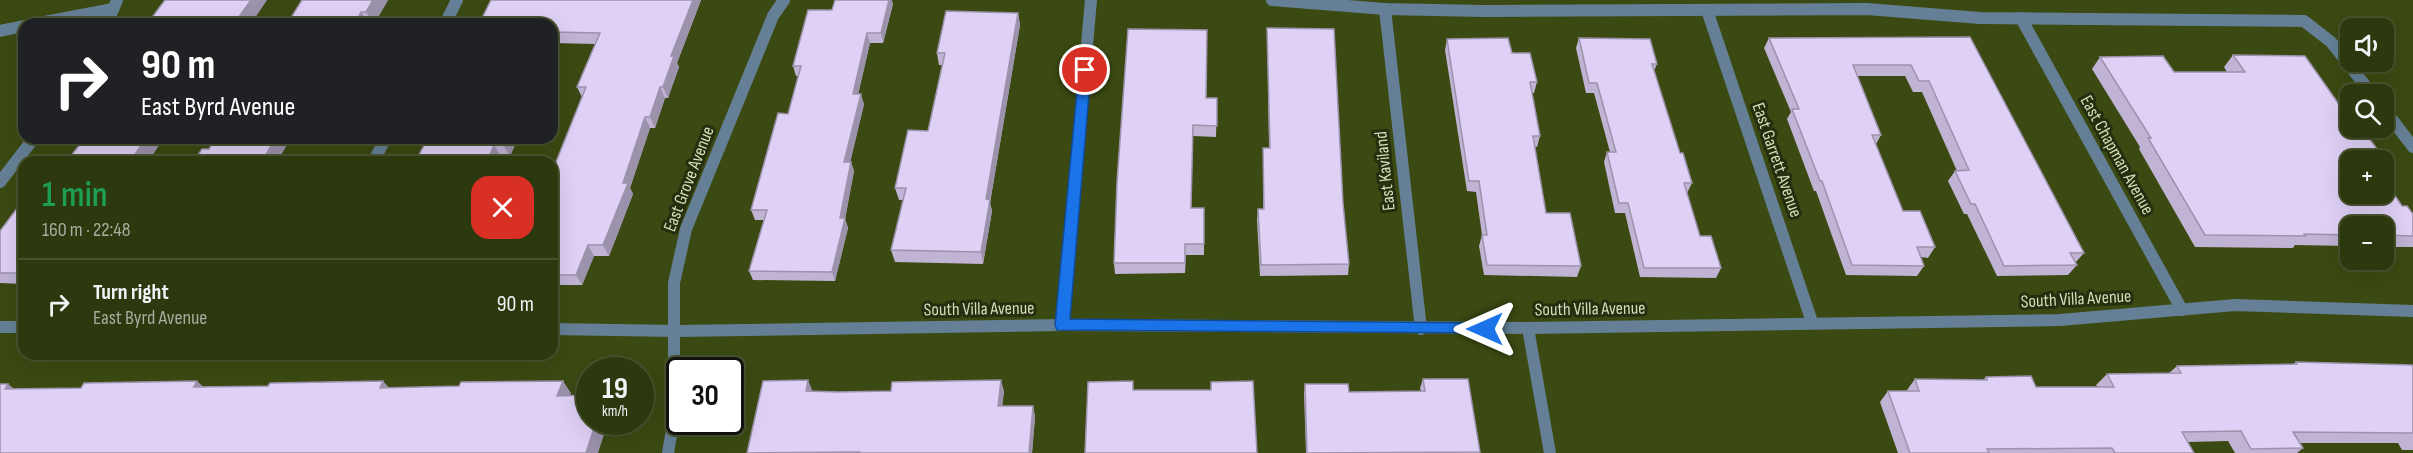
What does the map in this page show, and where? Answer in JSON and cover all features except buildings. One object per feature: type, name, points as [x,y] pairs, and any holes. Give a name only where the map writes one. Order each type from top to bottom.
[{"type":"street","points":[[448,18],[457,0]]},
{"type":"street","name":"East Grove Avenue","points":[[668,453],[674,418],[675,284],[686,229],[773,16],[784,0]]},
{"type":"street","points":[[1062,325],[1091,0]]},
{"type":"street","points":[[1272,0],[1385,9],[1484,11],[1867,9],[1980,18],[2304,21],[2331,42],[2364,84]]},
{"type":"street","points":[[58,18],[115,4]]},
{"type":"street","name":"East Kaviland","points":[[1385,9],[1421,329]]},
{"type":"street","name":"East Garrett Avenue","points":[[1707,10],[1812,322]]},
{"type":"street","name":"East Chapman Avenue","points":[[2020,18],[2182,310]]},
{"type":"street","points":[[0,31],[18,27]]},
{"type":"street","points":[[2394,122],[2413,147]]},
{"type":"street","points":[[20,156],[29,144]]},
{"type":"street","points":[[0,182],[18,159]]},
{"type":"street","name":"South Villa Avenue","points":[[558,329],[676,330],[1062,325],[1528,328],[2060,320],[2235,305],[2413,311]]},
{"type":"street","points":[[0,327],[18,327]]},
{"type":"street","points":[[1528,328],[1550,453]]},
{"type":"route","points":[[1085,70],[1062,325],[1485,329]]}]
